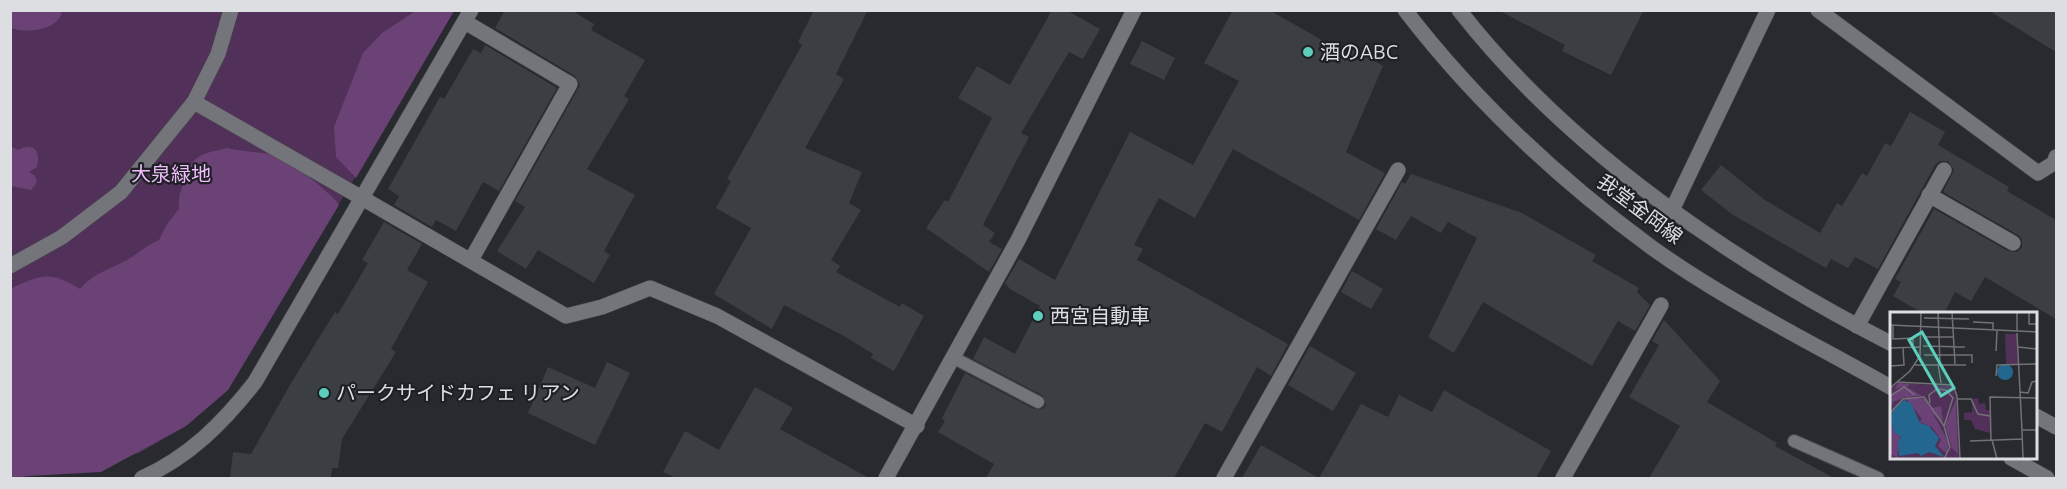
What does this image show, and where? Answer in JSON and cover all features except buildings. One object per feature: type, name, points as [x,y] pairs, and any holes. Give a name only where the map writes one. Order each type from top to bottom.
[{"type":"street","points":[[10,266],[62,237],[121,192],[194,102],[218,54],[231,10]]},
{"type":"street","points":[[889,478],[1018,240],[1134,10]]},
{"type":"street","name":"我堂金岡線","points":[[1405,10],[1432,45],[1496,113],[1568,181],[1653,248],[1738,301],[1890,386]]},
{"type":"street","name":"我堂金岡線","points":[[1459,10],[1527,87],[1595,149],[1672,210],[1756,267],[1890,343]]},
{"type":"street","points":[[1672,210],[1768,10]]},
{"type":"street","points":[[1818,10],[2038,173],[2054,163],[2056,157]]},
{"type":"street","points":[[142,478],[182,458],[227,418],[255,382],[468,16],[570,84],[471,260]]},
{"type":"street","points":[[194,102],[566,316],[602,307],[650,288],[717,316],[917,426]]},
{"type":"street","points":[[1224,478],[1398,170]]},
{"type":"street","points":[[1857,326],[1944,170]]},
{"type":"street","points":[[1929,195],[2013,243]]},
{"type":"street","points":[[1563,478],[1661,305]]},
{"type":"street","points":[[2037,417],[2056,427]]},
{"type":"street","points":[[2013,459],[2047,478]]},
{"type":"lane","points":[[954,358],[1038,402]]},
{"type":"lane","points":[[1794,441],[1878,478]]},
{"type":"green space","name":"大泉緑地","points":[[11,11],[454,11],[228,390],[186,426],[139,453],[19,478],[11,477]]},
{"type":"shaded area","points":[[417,10],[454,11],[356,178],[336,157],[334,127],[363,53],[382,33]]},
{"type":"shaded area","points":[[10,11],[62,11],[55,23],[41,29],[25,31],[11,28]]},
{"type":"shaded area","points":[[10,146],[18,150],[32,147],[37,153],[37,167],[29,172],[35,176],[37,182],[31,190],[11,186]]},
{"type":"shaded area","points":[[227,148],[284,158],[322,187],[339,205],[228,390],[186,426],[101,472],[11,477],[10,289],[29,280],[53,277],[80,289],[96,276],[159,240],[167,224],[179,209],[181,190],[192,164],[200,156]]},
{"type":"place","name":"酒のABC","points":[[1308,52]]},
{"type":"place","name":"西宮自動車","points":[[1038,316]]},
{"type":"place","name":"パークサイドカフェ リアン","points":[[324,393]]}]
